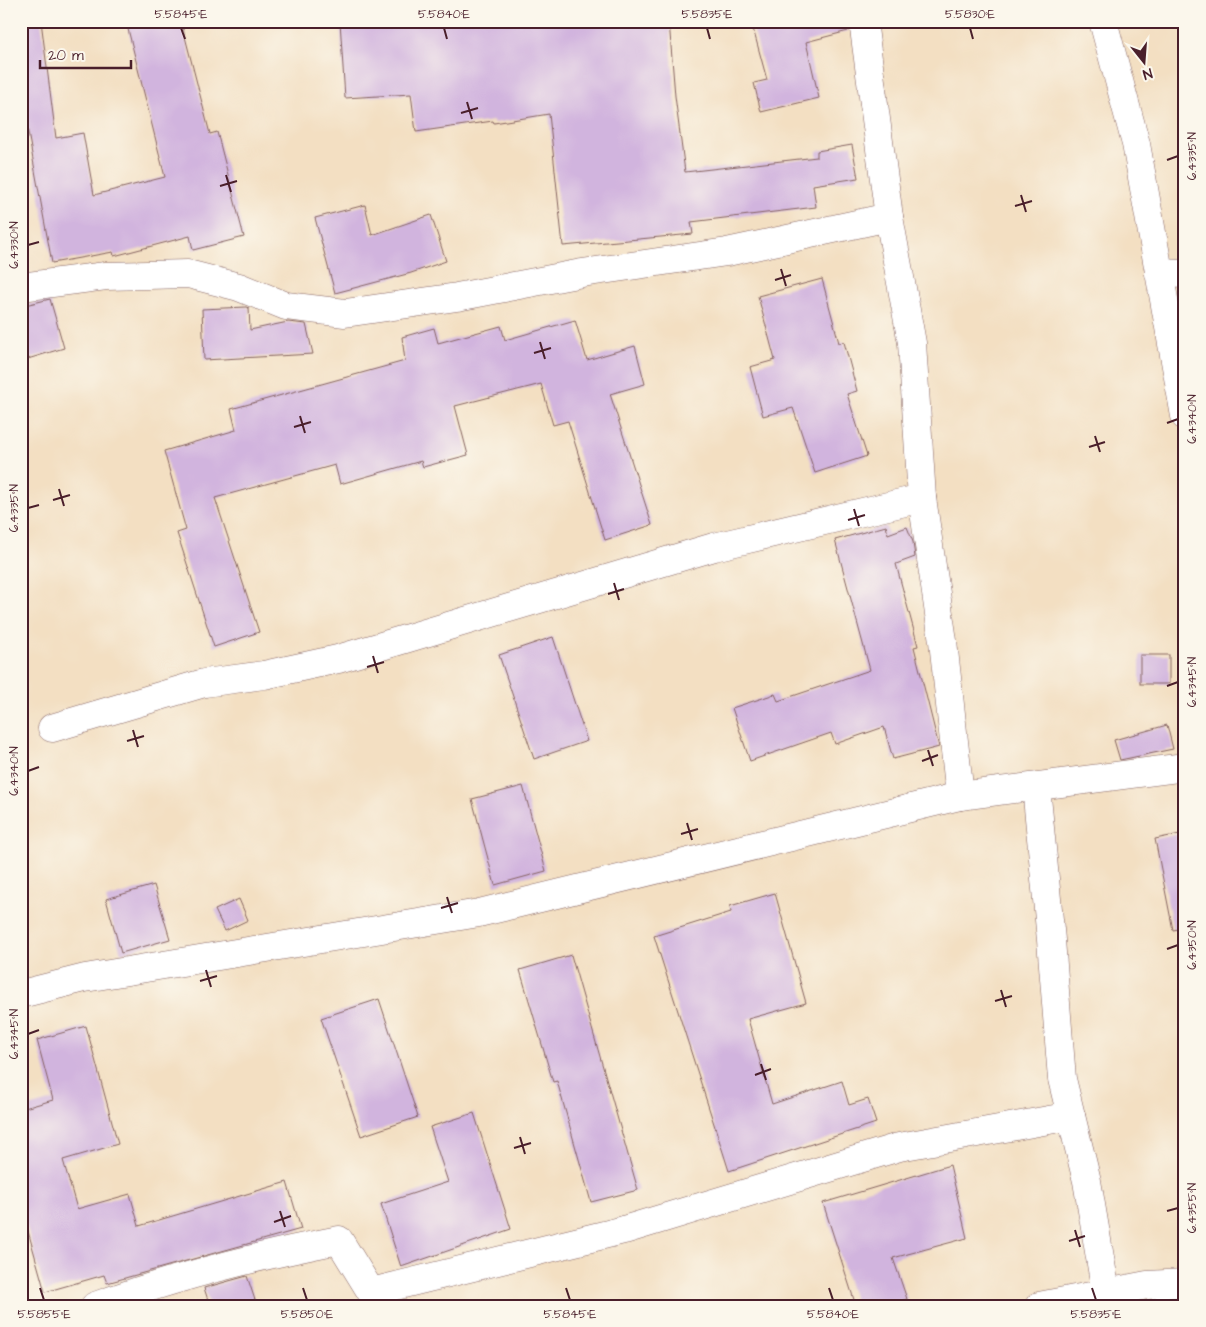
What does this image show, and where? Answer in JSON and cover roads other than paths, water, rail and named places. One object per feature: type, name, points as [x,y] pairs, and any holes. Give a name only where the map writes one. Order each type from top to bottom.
[{"type":"street","points":[[863,21],[889,217],[912,343],[922,498],[943,641],[960,796]]},
{"type":"street","points":[[1103,21],[1172,274],[1185,416]]},
{"type":"street","points":[[21,287],[106,276],[188,274],[239,287],[286,306],[345,313],[457,297],[582,274],[727,252],[889,217]]},
{"type":"street","points":[[52,728],[204,683],[264,675],[338,659],[714,546],[922,498]]},
{"type":"street","points":[[21,994],[85,978],[479,913],[960,796],[1185,767]]},
{"type":"street","points":[[1036,787],[1062,1079],[1087,1180],[1106,1293]]},
{"type":"street","points":[[95,1306],[133,1292],[287,1250],[339,1240],[371,1292],[624,1230],[899,1147],[1071,1116]]},
{"type":"street","points":[[1039,1306],[1147,1285],[1185,1283]]}]
